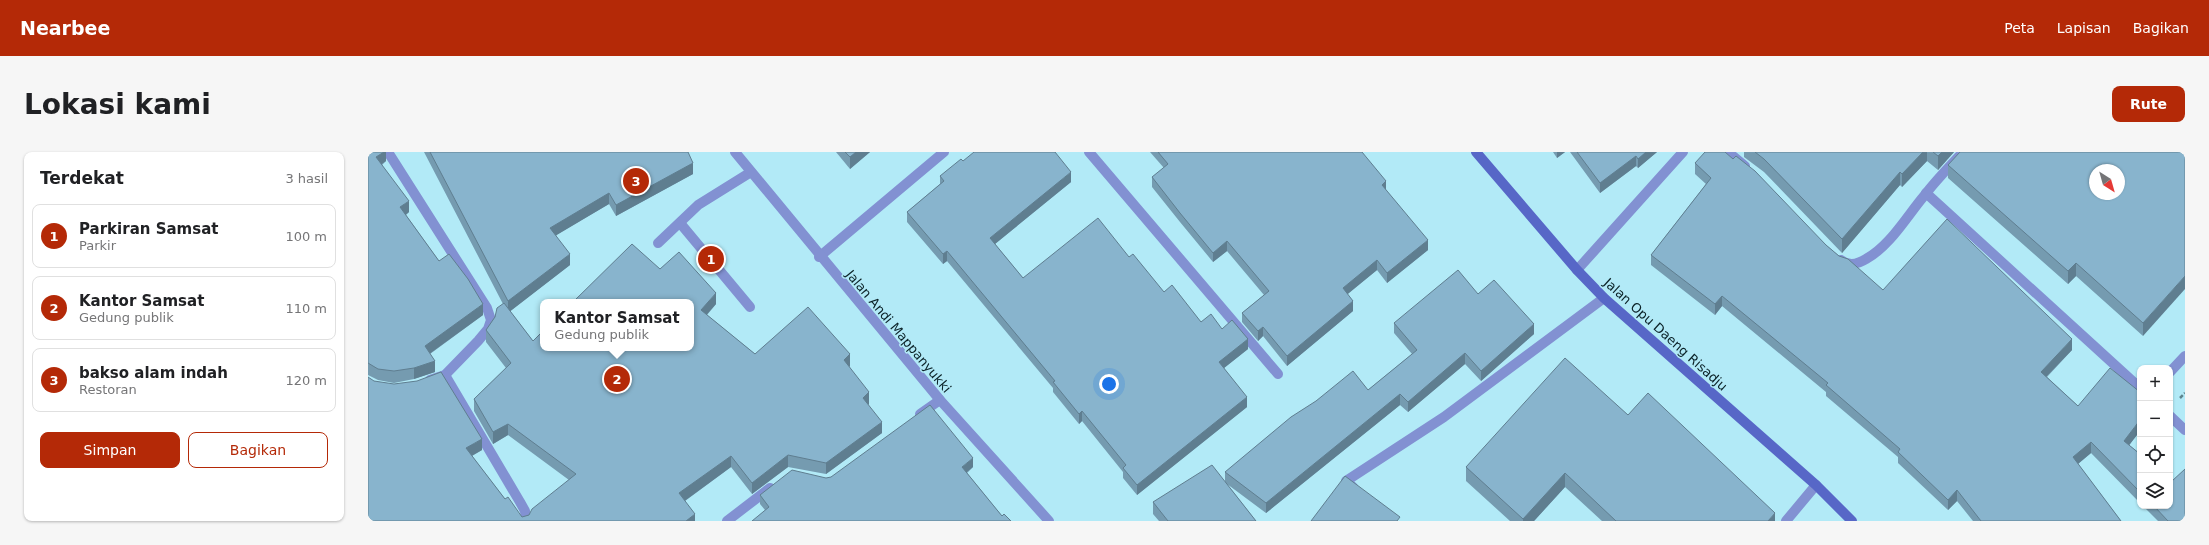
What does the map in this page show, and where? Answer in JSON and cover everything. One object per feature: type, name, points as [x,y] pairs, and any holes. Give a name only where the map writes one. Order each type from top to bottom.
[{"type":"main road","name":"Jalan Opu Daeng Risadju","points":[[1476,152],[1577,270],[1604,298],[1816,485],[1852,521]]},
{"type":"street","points":[[388,152],[487,308],[491,320],[488,329],[478,341],[445,375],[419,384]]},
{"type":"street","name":"Jalan Andi Mappanyukki","points":[[734,152],[819,257],[940,400],[1049,521]]},
{"type":"street","points":[[819,257],[944,152]]},
{"type":"street","points":[[1089,152],[1278,374]]},
{"type":"street","points":[[1577,270],[1683,152]]},
{"type":"street","points":[[1835,255],[1843,262],[1856,264],[1867,259],[1883,246],[1926,193],[1963,152]]},
{"type":"street","points":[[1735,155],[1753,172]]},
{"type":"street","points":[[658,243],[704,202],[751,172]]},
{"type":"street","points":[[1926,193],[2137,385]]},
{"type":"street","points":[[680,223],[750,306]]},
{"type":"street","points":[[1363,494],[1346,481],[1444,417],[1604,298]]},
{"type":"street","points":[[2173,369],[2185,356]]},
{"type":"street","points":[[445,375],[525,511],[526,521]]},
{"type":"street","points":[[909,421],[940,400]]},
{"type":"street","points":[[2173,419],[2185,430]]},
{"type":"street","points":[[727,521],[777,483]]},
{"type":"street","points":[[1786,521],[1816,485]]},
{"type":"building","points":[[368,152],[384,152],[376,157],[409,201],[400,207],[439,261],[449,254],[468,279],[483,304],[425,346],[435,361],[414,368],[394,371],[378,369],[368,363]]},
{"type":"building","points":[[430,152],[688,152],[693,163],[616,205],[609,193],[550,228],[570,254],[508,301]]},
{"type":"building","points":[[845,152],[856,152],[850,157]]},
{"type":"building","points":[[974,152],[1055,152],[1071,172],[990,238],[1023,278],[1098,218],[1129,257],[1133,254],[1164,292],[1172,285],[1201,322],[1211,314],[1222,329],[1232,320],[1248,339],[1219,362],[1247,397],[1137,485],[1123,468],[1126,465],[1082,411],[1079,414],[1053,382],[1055,381],[947,251],[943,254],[907,212],[944,181],[940,176],[961,159],[963,161]]},
{"type":"building","points":[[1158,152],[1362,152],[1386,181],[1382,185],[1428,240],[1387,273],[1377,260],[1343,288],[1353,301],[1287,356],[1263,327],[1258,331],[1242,313],[1269,291],[1227,241],[1213,253],[1180,213],[1152,177],[1168,164]]},
{"type":"building","points":[[1577,152],[1646,152],[1638,159],[1636,156],[1600,183]]},
{"type":"building","points":[[1705,152],[1725,152],[1733,159],[1736,156],[1755,171],[1826,245],[1839,256],[1848,259],[1883,290],[1947,219],[2072,339],[2041,372],[2078,406],[2110,368],[2137,390],[2137,424],[2124,441],[2137,452],[2137,489],[2091,442],[2073,457],[2121,521],[1981,521],[1957,490],[1948,500],[1898,452],[1900,449],[1826,385],[1828,383],[1722,296],[1715,304],[1651,255],[1711,178],[1695,163]]},
{"type":"building","points":[[1755,152],[1923,152],[1902,174],[1900,172],[1842,239],[1764,159]]},
{"type":"building","points":[[1933,152],[1942,152],[1938,156]]},
{"type":"building","points":[[1960,152],[2185,152],[2185,276],[2143,323],[2076,263],[2068,271],[1948,165]]},
{"type":"building","points":[[632,244],[660,269],[679,252],[716,293],[701,310],[755,354],[808,307],[850,354],[844,360],[869,392],[863,398],[882,422],[826,463],[788,455],[752,483],[731,456],[679,493],[695,514],[686,521],[368,521],[368,377],[374,381],[394,384],[417,381],[441,372],[482,439],[466,448],[505,499],[508,497],[522,517],[529,515],[532,509],[576,474],[508,424],[493,432],[474,399],[511,363],[486,330],[495,317],[497,308],[504,303],[533,341],[540,334],[540,351],[694,351],[694,299],[576,299]]},
{"type":"building","points":[[1458,270],[1478,294],[1494,280],[1534,324],[1481,371],[1465,353],[1408,402],[1400,394],[1266,503],[1225,472],[1291,417],[1316,401],[1353,371],[1368,390],[1417,350],[1394,323]]},
{"type":"building","points":[[1565,358],[1628,415],[1648,393],[1775,513],[1768,521],[1616,521],[1565,473],[1523,519],[1466,467]]},
{"type":"building","points":[[930,405],[973,458],[962,467],[1002,516],[1004,514],[1011,521],[752,521],[769,507],[760,495],[792,470],[826,478],[831,477]]},
{"type":"building","points":[[1212,465],[1256,521],[1168,521],[1153,502]]},
{"type":"building","points":[[2185,469],[2185,521],[2168,521],[2157,509],[2173,509],[2173,480]]},
{"type":"building","points":[[1345,476],[1400,517],[1397,521],[1311,521]]},
{"type":"place","name":"bakso alam indah","points":[[636,181]]},
{"type":"place","name":"Parkiran Samsat","points":[[711,259]]},
{"type":"place","name":"Kantor Samsat","points":[[617,379]]}]
